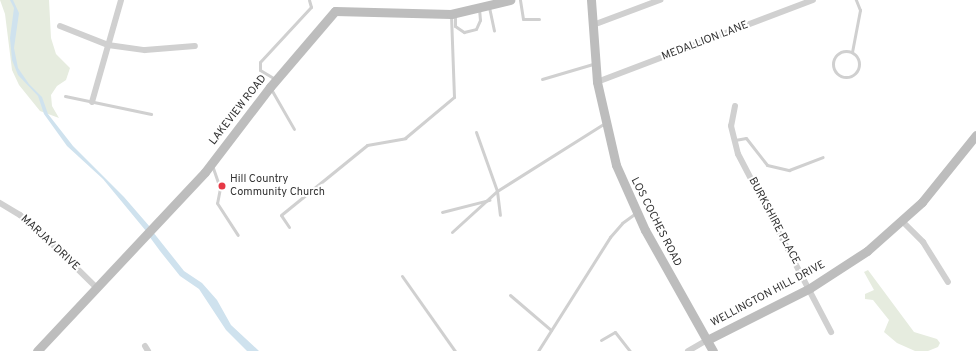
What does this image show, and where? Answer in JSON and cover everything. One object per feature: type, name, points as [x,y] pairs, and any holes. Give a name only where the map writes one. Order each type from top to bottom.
[{"type":"street","points":[[92,102],[121,0]]},
{"type":"street","name":"LAKEVIEW ROAD","points":[[37,351],[212,164],[273,84],[335,11],[453,13],[510,0]]},
{"type":"street","name":"LOS COCHES ROAD","points":[[591,0],[597,82],[605,123],[616,165],[636,213],[712,351]]},
{"type":"street","points":[[593,25],[660,0]]},
{"type":"street","name":"MEDALLION LANE","points":[[597,82],[813,0]]},
{"type":"street","points":[[60,26],[108,45],[145,50],[195,46]]},
{"type":"street","name":"BURKSHIRE PLACE","points":[[735,106],[732,122],[733,140],[738,154],[832,332]]},
{"type":"street","name":"WELLINGTON HILL DRIVE","points":[[707,340],[810,288],[867,250],[902,221],[926,197],[976,134]]},
{"type":"street","name":"MARJAY DRIVE","points":[[0,204],[20,215],[42,234],[96,287]]},
{"type":"street","points":[[902,221],[923,242],[948,282]]},
{"type":"street","points":[[688,351],[707,340]]},
{"type":"lane","points":[[294,130],[273,84],[260,70],[260,62],[311,7],[309,0]]},
{"type":"lane","points":[[520,0],[523,19],[540,19]]},
{"type":"lane","points":[[852,52],[860,10],[856,0]]},
{"type":"lane","points":[[489,5],[494,30]]},
{"type":"lane","points":[[453,13],[455,26],[464,32],[476,29],[480,20],[479,7]]},
{"type":"lane","points":[[289,227],[280,215],[366,145],[405,138],[454,97],[449,32],[453,13]]},
{"type":"lane","points":[[846,50],[852,52],[858,59],[856,70],[849,76],[841,77],[836,73],[832,63],[846,50]]},
{"type":"lane","points":[[542,79],[595,64]]},
{"type":"lane","points":[[64,96],[151,114]]},
{"type":"lane","points":[[452,232],[489,200],[497,191],[605,123]]},
{"type":"lane","points":[[476,132],[497,191],[500,215]]},
{"type":"lane","points":[[733,140],[746,138],[767,165],[788,170],[823,157]]},
{"type":"lane","points":[[212,164],[220,188],[217,203],[238,235]]},
{"type":"lane","points":[[442,212],[489,200]]},
{"type":"lane","points":[[538,351],[610,237],[622,223],[636,213]]},
{"type":"lane","points":[[402,276],[455,351]]},
{"type":"lane","points":[[510,295],[551,330]]},
{"type":"lane","points":[[601,340],[615,332],[630,351]]},
{"type":"shaded area","points":[[0,0],[49,0],[51,38],[56,54],[70,68],[66,80],[57,86],[51,95],[52,106],[59,118],[40,111],[19,85],[12,70],[5,14]]},
{"type":"shaded area","points":[[868,270],[914,332],[937,339],[940,343],[938,347],[928,351],[915,351],[897,343],[884,332],[889,320],[873,300],[865,299],[865,294],[874,290],[864,272]]},
{"type":"water","points":[[10,0],[13,0],[19,13],[14,48],[18,68],[29,84],[42,97],[48,114],[73,146],[124,197],[150,227],[146,231],[103,179],[67,146],[44,114],[38,96],[18,75],[12,60],[10,38],[14,8]]},
{"type":"water","points":[[153,232],[184,271],[202,283],[217,300],[231,325],[259,351],[247,351],[226,330],[199,289],[180,276],[160,251],[149,236]]},
{"type":"place","name":"Hill Country Community Church","points":[[222,186]]}]
